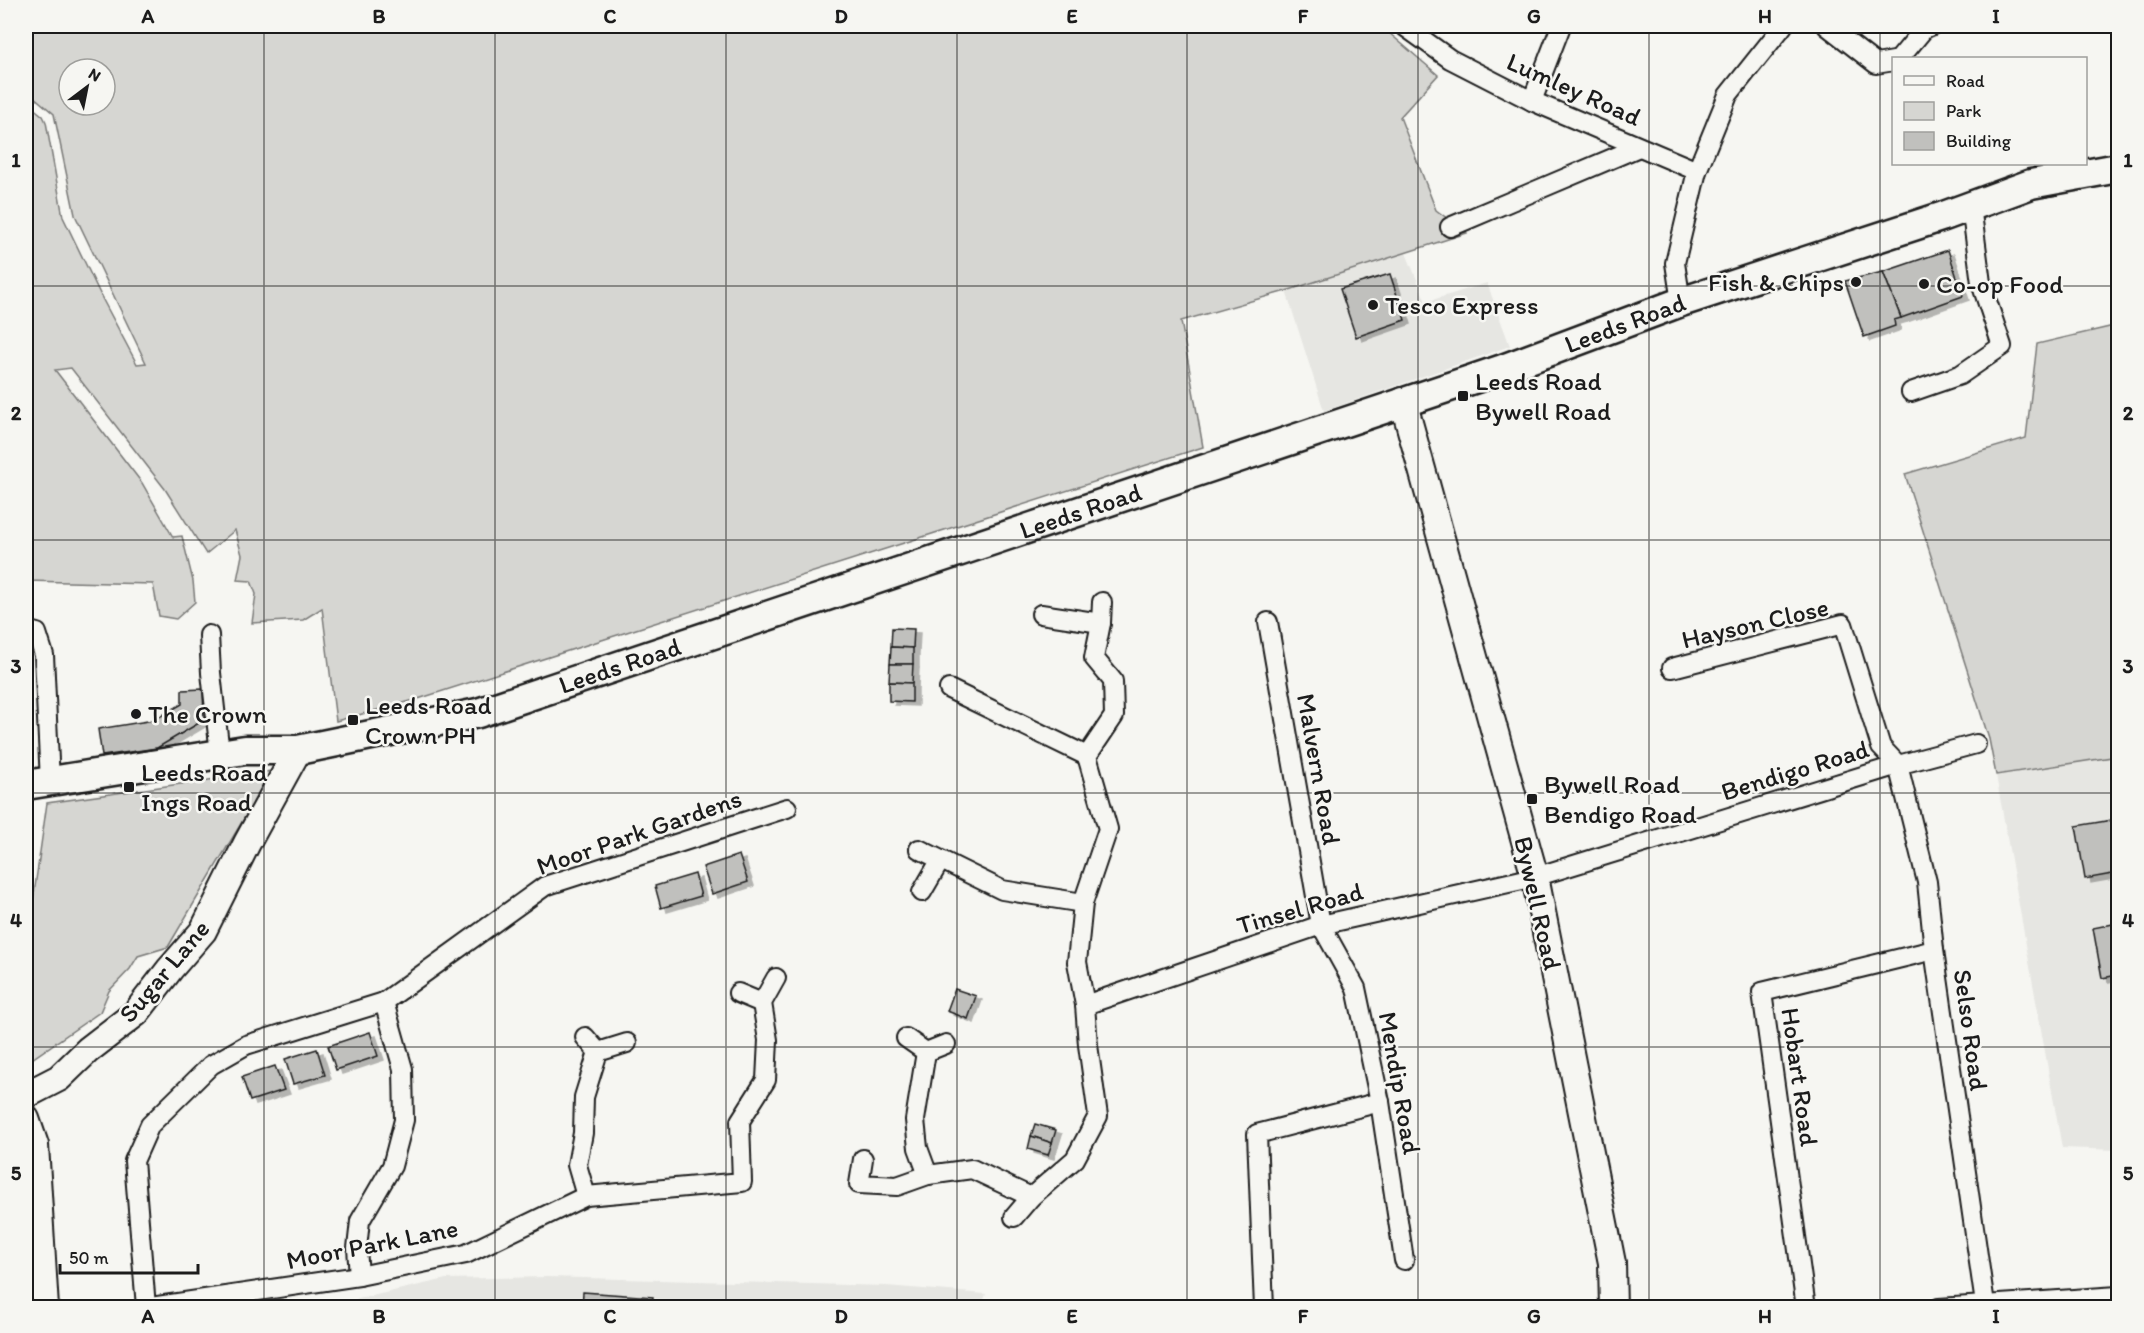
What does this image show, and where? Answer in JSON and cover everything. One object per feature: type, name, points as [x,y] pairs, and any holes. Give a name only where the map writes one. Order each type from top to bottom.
[{"type":"main road","name":"Leeds Road","points":[[38,784],[245,750],[298,750],[478,713],[1500,370],[1681,302],[2031,184],[2118,168]]},
{"type":"street","name":"Lumley Road","points":[[1404,26],[1450,59],[1532,101],[1697,171]]},
{"type":"street","points":[[1532,101],[1561,26]]},
{"type":"street","points":[[1681,302],[1675,263],[1697,171],[1728,95],[1783,26]]},
{"type":"street","points":[[1827,26],[1876,64],[1892,61]]},
{"type":"street","points":[[1901,57],[1924,29],[1930,26]]},
{"type":"street","points":[[1450,227],[1639,147]]},
{"type":"street","points":[[1911,392],[1960,375],[2002,346],[1981,283],[1971,206]]},
{"type":"street","name":"Bywell Road","points":[[1403,401],[1535,877],[1612,1263],[1613,1308]]},
{"type":"street","points":[[1087,756],[1114,716],[1113,681],[1094,658],[1101,623],[1102,602]]},
{"type":"street","points":[[1041,614],[1101,623]]},
{"type":"street","name":"Malvern Road","points":[[1268,622],[1321,925]]},
{"type":"street","name":"Hayson Close","points":[[1672,668],[1843,624],[1881,747],[1898,765]]},
{"type":"street","points":[[31,631],[44,655],[38,784]]},
{"type":"street","points":[[209,634],[220,754]]},
{"type":"street","points":[[949,689],[1087,756],[1108,829],[1083,903],[1077,962],[1085,1005],[1098,1116],[1075,1159],[1031,1197],[1014,1217]]},
{"type":"street","name":"Bendigo Road","points":[[1535,877],[1898,765],[1976,744]]},
{"type":"street","name":"Sugar Lane","points":[[26,1095],[59,1078],[88,1050],[136,1013],[203,931],[247,843],[298,750]]},
{"type":"street","name":"Selso Road","points":[[1898,765],[1927,882],[1934,950],[1985,1304]]},
{"type":"street","name":"Moor Park Gardens","points":[[145,1307],[134,1161],[150,1125],[211,1065],[246,1045],[384,1002],[545,886],[787,808]]},
{"type":"street","points":[[919,849],[1002,890],[1083,903]]},
{"type":"street","points":[[922,892],[940,861]]},
{"type":"street","name":"Tinsel Road","points":[[1085,1005],[1321,925],[1535,877]]},
{"type":"street","name":"Mendip Road","points":[[1321,925],[1356,988],[1380,1102],[1404,1260]]},
{"type":"street","name":"Hobart Road","points":[[1806,1308],[1762,992],[1934,950]]},
{"type":"street","points":[[738,993],[762,1003],[776,978]]},
{"type":"street","points":[[359,1276],[357,1248],[360,1221],[392,1166],[404,1120],[403,1069],[384,1002]]},
{"type":"street","name":"Moor Park Lane","points":[[145,1307],[359,1276],[466,1254],[586,1196],[742,1182],[740,1121],[766,1080],[768,1040],[762,1003]]},
{"type":"street","points":[[585,1037],[598,1052]]},
{"type":"street","points":[[906,1038],[926,1052]]},
{"type":"street","points":[[598,1052],[627,1043]]},
{"type":"street","points":[[926,1052],[946,1044]]},
{"type":"street","points":[[586,1196],[577,1165],[583,1133],[584,1097],[598,1052]]},
{"type":"street","points":[[926,1052],[915,1120],[918,1148],[928,1175]]},
{"type":"street","points":[[1264,1308],[1257,1134],[1380,1102]]},
{"type":"street","points":[[26,1119],[35,1145],[45,1308]]},
{"type":"street","points":[[863,1159],[859,1184],[897,1186],[928,1175],[972,1169],[1031,1197]]},
{"type":"street","points":[[1939,1308],[2118,1296]]},
{"type":"shaded area","points":[[1406,253],[1426,302],[1487,283],[1510,346],[1324,411],[1286,291]]},
{"type":"shaded area","points":[[2118,756],[2118,1150],[2062,1148],[1996,775]]},
{"type":"shaded area","points":[[547,1277],[886,1286],[986,1294],[981,1308],[319,1308],[446,1279]]},
{"type":"green space","points":[[26,26],[1381,26],[1438,75],[1400,117],[1436,210],[1467,233],[1286,291],[1181,321],[1203,447],[418,699],[336,721],[322,608],[303,620],[252,623],[256,594],[251,581],[237,580],[242,555],[235,530],[206,554],[165,489],[71,368],[55,370],[142,483],[173,537],[182,536],[193,581],[195,602],[176,619],[159,616],[153,584],[26,581],[26,102],[43,116],[46,122],[63,217],[137,364],[146,363],[75,215],[54,114],[26,90]]},
{"type":"green space","points":[[2118,325],[2118,756],[1996,775],[1989,739],[1905,474],[2026,438],[2037,344]]},
{"type":"green space","points":[[272,771],[168,947],[138,956],[130,969],[109,991],[100,1012],[26,1063],[26,950],[47,803]]},
{"type":"building","name":"Co-op Food","points":[[1948,250],[1963,296],[1901,318],[1883,272]]},
{"type":"building","points":[[1883,272],[1901,318],[1894,320],[1895,326],[1864,337],[1845,281]]},
{"type":"building","name":"Tesco Express","points":[[1390,274],[1405,320],[1356,337],[1340,289]]},
{"type":"building","points":[[892,628],[914,629],[913,648],[891,647]]},
{"type":"building","points":[[891,647],[913,648],[913,664],[890,664]]},
{"type":"building","points":[[890,664],[913,664],[912,683],[889,682]]},
{"type":"building","points":[[889,682],[912,683],[912,702],[889,701]]},
{"type":"building","points":[[203,689],[204,720],[157,748],[102,756],[98,729],[154,720],[182,704],[182,690]]},
{"type":"building","points":[[2118,819],[2118,873],[2085,879],[2076,826]]},
{"type":"building","points":[[739,855],[748,882],[712,894],[703,867]]},
{"type":"building","points":[[695,874],[701,896],[661,908],[655,886]]},
{"type":"building","points":[[2118,923],[2118,975],[2102,978],[2093,928]]},
{"type":"building","points":[[955,989],[976,996],[968,1019],[947,1011]]},
{"type":"building","points":[[370,1032],[378,1056],[336,1070],[328,1046]]},
{"type":"building","points":[[317,1049],[325,1075],[293,1084],[285,1059]]},
{"type":"building","points":[[275,1066],[284,1090],[250,1101],[242,1077]]},
{"type":"building","points":[[1035,1124],[1056,1130],[1052,1143],[1031,1136]]},
{"type":"building","points":[[1031,1136],[1052,1143],[1048,1155],[1028,1149]]},
{"type":"building","points":[[583,1292],[653,1297],[652,1308],[582,1308]]},
{"type":"building","points":[[668,1303],[709,1306],[709,1308],[668,1308]]},
{"type":"place","name":"Fish & Chips","points":[[1856,282]]},
{"type":"place","name":"Co-op Food","points":[[1924,284]]},
{"type":"place","name":"Tesco Express","points":[[1373,305]]},
{"type":"place","name":"Leeds Road Bywell Road","points":[[1463,396]]},
{"type":"place","name":"The Crown","points":[[136,714]]},
{"type":"place","name":"Leeds Road Crown PH","points":[[353,720]]},
{"type":"place","name":"Leeds Road Ings Road","points":[[129,787]]},
{"type":"place","name":"Bywell Road Bendigo Road","points":[[1532,799]]}]
